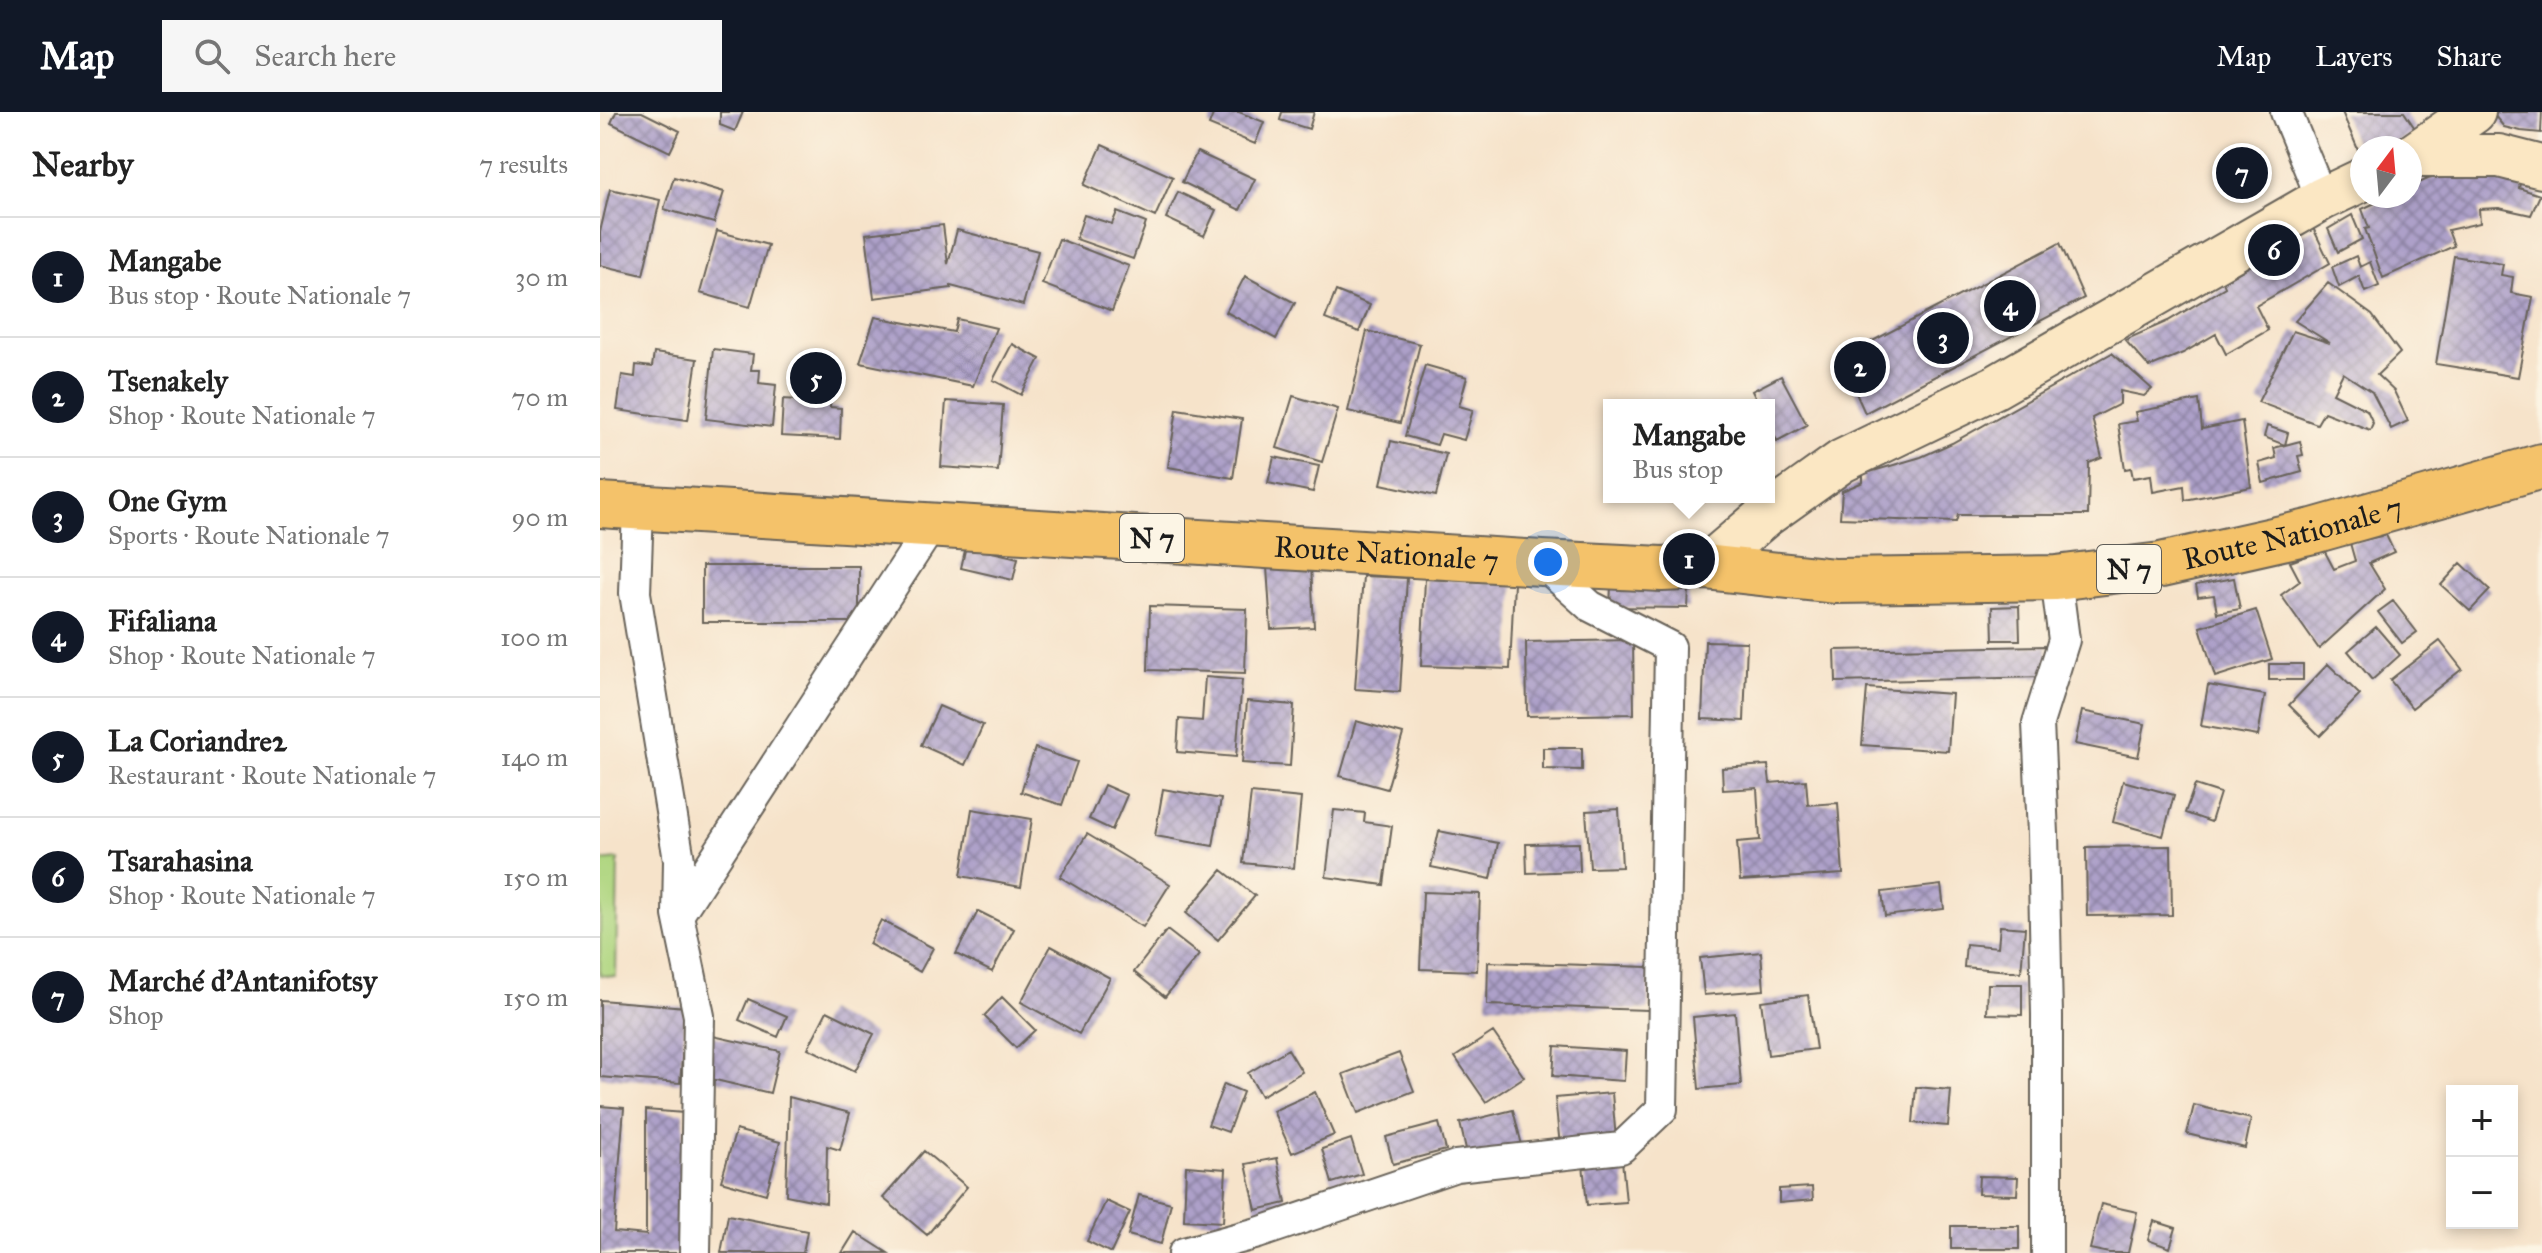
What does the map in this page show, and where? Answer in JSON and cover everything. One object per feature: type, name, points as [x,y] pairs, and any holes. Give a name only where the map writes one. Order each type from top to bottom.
[{"type":"main road","name":"Route Nationale 7","points":[[619,506],[1542,563],[1662,569],[1705,567],[1835,581],[2056,578],[2161,565],[2313,531],[2542,466]]},
{"type":"street","points":[[2286,112],[2322,199]]},
{"type":"street","points":[[2422,149],[2474,112]]},
{"type":"street","points":[[2422,156],[2499,156],[2542,167]]},
{"type":"street","points":[[1705,567],[1765,516],[1842,461],[1995,387],[2350,186]]},
{"type":"street","points":[[600,529],[619,506]]},
{"type":"street","points":[[619,506],[679,860],[678,915],[699,1016],[695,1253]]},
{"type":"street","points":[[678,915],[932,525]]},
{"type":"street","points":[[1184,1253],[1258,1233],[1456,1166],[1621,1148],[1662,1109],[1670,647],[1590,606],[1542,563]]},
{"type":"street","points":[[2047,1253],[2047,1000],[2038,723],[2064,640],[2056,578]]},
{"type":"green space","points":[[618,859],[616,977],[600,975],[600,861]]},
{"type":"building","points":[[616,112],[642,112],[680,131],[670,152],[611,123]]},
{"type":"building","points":[[720,112],[743,112],[735,131],[720,125]]},
{"type":"building","points":[[1214,112],[1239,112],[1264,122],[1255,144],[1209,125]]},
{"type":"building","points":[[1282,112],[1314,112],[1309,129],[1280,120]]},
{"type":"building","points":[[2342,112],[2404,112],[2416,130],[2407,136],[2352,136]]},
{"type":"building","points":[[2499,112],[2542,112],[2541,133],[2504,127],[2494,115]]},
{"type":"building","points":[[1102,145],[1173,177],[1155,217],[1084,185]]},
{"type":"building","points":[[1197,152],[1255,179],[1240,210],[1182,182]]},
{"type":"building","points":[[2462,171],[2522,174],[2519,188],[2540,195],[2531,215],[2499,208],[2479,209],[2480,223],[2448,230],[2454,246],[2383,278],[2365,229],[2369,228],[2362,209],[2422,208],[2422,182]]},
{"type":"building","points":[[674,177],[724,192],[714,223],[664,209]]},
{"type":"building","points":[[610,189],[660,200],[643,275],[600,265],[600,232]]},
{"type":"building","points":[[1178,192],[1216,210],[1204,236],[1166,218]]},
{"type":"building","points":[[1117,212],[1146,223],[1133,259],[1076,239],[1084,215],[1112,224]]},
{"type":"building","points":[[2352,215],[2362,239],[2338,252],[2328,229]]},
{"type":"building","points":[[943,225],[948,264],[957,230],[1038,251],[1023,305],[951,286],[874,298],[866,234]]},
{"type":"building","points":[[2313,228],[2330,263],[2256,306],[2268,330],[2226,354],[2216,334],[2183,353],[2149,367],[2125,340],[2168,321],[2225,287],[2223,282]]},
{"type":"building","points":[[717,231],[768,245],[750,307],[700,293]]},
{"type":"building","points":[[1059,239],[1129,266],[1112,311],[1042,284]]},
{"type":"building","points":[[2060,243],[2084,298],[1865,413],[1840,358]]},
{"type":"building","points":[[2356,256],[2360,267],[2370,262],[2379,286],[2365,292],[2359,276],[2339,287],[2332,267]]},
{"type":"building","points":[[2454,256],[2503,264],[2501,275],[2513,277],[2511,293],[2533,297],[2518,377],[2436,364]]},
{"type":"building","points":[[1245,276],[1295,303],[1276,339],[1226,312]]},
{"type":"building","points":[[2328,283],[2372,315],[2400,353],[2377,375],[2394,391],[2408,421],[2391,429],[2372,392],[2343,373],[2333,393],[2367,410],[2373,423],[2370,430],[2324,412],[2317,424],[2258,402],[2293,331],[2330,343],[2295,321]]},
{"type":"building","points":[[1336,291],[1370,305],[1359,332],[1325,319]]},
{"type":"building","points":[[875,317],[954,332],[957,319],[996,328],[973,386],[860,363]]},
{"type":"building","points":[[1367,331],[1420,344],[1400,423],[1348,411]]},
{"type":"building","points":[[1012,344],[1040,359],[1021,395],[993,380]]},
{"type":"building","points":[[713,349],[753,354],[751,370],[760,370],[759,383],[776,385],[772,427],[706,419]]},
{"type":"building","points":[[654,353],[697,359],[688,420],[617,410],[622,375],[635,377],[636,365],[652,367]]},
{"type":"building","points":[[2112,353],[2152,389],[2144,396],[2120,391],[2120,404],[2092,418],[2102,458],[2089,463],[2088,515],[1958,515],[1956,522],[1840,518],[1842,491],[1863,482],[1863,474],[1921,457],[1952,443]]},
{"type":"building","points":[[801,355],[833,357],[830,407],[841,408],[840,439],[781,436],[783,399],[798,400]]},
{"type":"building","points":[[1425,365],[1467,377],[1459,406],[1473,410],[1464,440],[1441,434],[1437,445],[1405,436]]},
{"type":"building","points":[[1781,376],[1807,425],[1777,441],[1775,399],[1756,399],[1752,391]]},
{"type":"building","points":[[1293,396],[1338,409],[1322,462],[1277,448]]},
{"type":"building","points":[[2199,400],[2202,429],[2242,421],[2251,487],[2185,500],[2184,486],[2153,492],[2151,475],[2133,478],[2131,468],[2125,469],[2118,424],[2137,421],[2135,412]]},
{"type":"building","points":[[946,401],[1003,405],[998,471],[941,467]]},
{"type":"building","points":[[1177,409],[1242,419],[1233,478],[1168,467]]},
{"type":"building","points":[[2267,426],[2288,433],[2285,445],[2264,437]]},
{"type":"building","points":[[1391,441],[1446,454],[1436,496],[1381,484]]},
{"type":"building","points":[[2300,441],[2303,455],[2298,456],[2302,472],[2263,483],[2259,463],[2276,458],[2274,448]]},
{"type":"building","points":[[1274,457],[1319,466],[1313,492],[1268,483]]},
{"type":"building","points":[[2386,535],[2394,552],[2369,563],[2385,589],[2319,649],[2281,595],[2300,581],[2290,562],[2324,550],[2334,569],[2355,561],[2350,543]]},
{"type":"building","points":[[966,546],[1018,558],[1013,580],[961,568]]},
{"type":"building","points":[[2461,563],[2490,590],[2470,611],[2441,585]]},
{"type":"building","points":[[1311,565],[1314,627],[1271,629],[1267,567]]},
{"type":"building","points":[[702,566],[859,566],[859,622],[702,622]]},
{"type":"building","points":[[1363,576],[1407,578],[1400,692],[1355,689]]},
{"type":"building","points":[[2234,578],[2240,609],[2217,613],[2214,595],[2198,597],[2196,585]]},
{"type":"building","points":[[1425,579],[1514,583],[1510,669],[1421,666]]},
{"type":"building","points":[[1611,586],[1689,588],[1688,608],[1610,607]]},
{"type":"building","points":[[2393,601],[2417,632],[2402,643],[2378,612]]},
{"type":"building","points":[[1150,606],[1247,609],[1245,673],[1148,670]]},
{"type":"building","points":[[2019,606],[2020,640],[1993,640],[1992,607]]},
{"type":"building","points":[[2256,610],[2272,659],[2215,677],[2200,627]]},
{"type":"building","points":[[2376,627],[2400,655],[2372,680],[2348,651]]},
{"type":"building","points":[[1633,640],[1634,714],[1527,716],[1526,642]]},
{"type":"building","points":[[1705,641],[1747,642],[1744,721],[1702,719]]},
{"type":"building","points":[[2440,641],[2462,669],[2412,708],[2390,680]]},
{"type":"building","points":[[2047,646],[2048,677],[1836,682],[1835,650]]},
{"type":"building","points":[[2269,664],[2303,664],[2303,680],[2269,680]]},
{"type":"building","points":[[2328,664],[2360,695],[2320,736],[2289,705]]},
{"type":"building","points":[[1205,677],[1242,680],[1236,757],[1177,752],[1179,719],[1202,721]]},
{"type":"building","points":[[2208,685],[2265,695],[2258,736],[2201,726]]},
{"type":"building","points":[[1867,688],[1952,694],[1948,751],[1862,745]]},
{"type":"building","points":[[1247,701],[1294,705],[1290,766],[1242,763]]},
{"type":"building","points":[[939,706],[983,725],[965,765],[921,745]]},
{"type":"building","points":[[2082,711],[2145,724],[2138,757],[2075,744]]},
{"type":"building","points":[[1356,721],[1403,734],[1387,789],[1340,776]]},
{"type":"building","points":[[1035,748],[1077,762],[1062,805],[1021,792]]},
{"type":"building","points":[[1543,748],[1582,748],[1582,770],[1543,769]]},
{"type":"building","points":[[1768,765],[1770,783],[1806,780],[1808,805],[1838,803],[1843,874],[1740,881],[1737,842],[1760,840],[1757,788],[1723,790],[1722,768]]},
{"type":"building","points":[[2123,781],[2174,795],[2163,836],[2113,822]]},
{"type":"building","points":[[1104,785],[1127,795],[1112,830],[1089,819]]},
{"type":"building","points":[[2195,785],[2220,793],[2211,822],[2185,813]]},
{"type":"building","points":[[1163,789],[1221,799],[1213,846],[1155,836]]},
{"type":"building","points":[[1251,793],[1301,798],[1294,868],[1243,863]]},
{"type":"building","points":[[972,809],[1032,819],[1021,887],[961,876]]},
{"type":"building","points":[[1619,809],[1622,867],[1590,868],[1586,811]]},
{"type":"building","points":[[1334,810],[1365,813],[1364,822],[1392,826],[1384,885],[1326,877]]},
{"type":"building","points":[[1439,831],[1498,843],[1491,879],[1431,867]]},
{"type":"building","points":[[1087,834],[1170,884],[1143,927],[1060,877]]},
{"type":"building","points":[[1579,843],[1580,871],[1527,873],[1526,844]]},
{"type":"building","points":[[2171,846],[2172,915],[2087,916],[2086,847]]},
{"type":"building","points":[[1222,870],[1255,896],[1218,940],[1186,913]]},
{"type":"building","points":[[1941,885],[1944,909],[1885,916],[1882,892]]},
{"type":"building","points":[[1423,892],[1480,894],[1477,971],[1420,969]]},
{"type":"building","points":[[978,911],[1014,929],[992,972],[956,954]]},
{"type":"building","points":[[881,920],[933,948],[920,972],[869,944]]},
{"type":"building","points":[[2000,926],[2025,928],[2021,972],[1964,967],[1966,944],[1998,947]]},
{"type":"building","points":[[1167,930],[1199,955],[1165,997],[1134,972]]},
{"type":"building","points":[[1051,946],[1110,978],[1079,1034],[1021,1002]]},
{"type":"building","points":[[1761,952],[1764,990],[1704,995],[1700,958]]},
{"type":"building","points":[[1488,962],[1649,967],[1648,1010],[1487,1005]]},
{"type":"building","points":[[1988,984],[2022,984],[2022,1015],[1987,1014]]},
{"type":"building","points":[[1808,995],[1816,1049],[1768,1055],[1761,1001]]},
{"type":"building","points":[[1002,997],[1035,1030],[1016,1048],[984,1016]]},
{"type":"building","points":[[748,999],[787,1016],[778,1037],[739,1020]]},
{"type":"building","points":[[600,1000],[686,1007],[680,1083],[600,1077]]},
{"type":"building","points":[[827,1011],[874,1034],[855,1071],[808,1048]]},
{"type":"building","points":[[1735,1013],[1741,1085],[1699,1089],[1693,1017]]},
{"type":"building","points":[[1493,1032],[1524,1077],[1486,1102],[1455,1057]]},
{"type":"building","points":[[713,1036],[780,1051],[770,1093],[703,1077]]},
{"type":"building","points":[[1555,1046],[1626,1051],[1624,1081],[1553,1076]]},
{"type":"building","points":[[1288,1049],[1302,1072],[1261,1096],[1248,1073]]},
{"type":"building","points":[[1399,1053],[1414,1091],[1358,1113],[1343,1074]]},
{"type":"building","points":[[1224,1084],[1243,1092],[1228,1132],[1208,1125]]},
{"type":"building","points":[[1916,1087],[1951,1090],[1948,1126],[1913,1123]]},
{"type":"building","points":[[1315,1092],[1334,1135],[1292,1153],[1273,1111]]},
{"type":"building","points":[[1612,1093],[1616,1140],[1560,1146],[1555,1098]]},
{"type":"building","points":[[789,1097],[850,1113],[840,1150],[827,1146],[826,1203],[786,1195]]},
{"type":"building","points":[[2194,1105],[2251,1119],[2245,1148],[2187,1134]]},
{"type":"building","points":[[600,1106],[624,1108],[614,1232],[646,1235],[646,1110],[684,1113],[682,1253],[600,1253]]},
{"type":"building","points":[[1513,1110],[1523,1149],[1469,1162],[1460,1123]]},
{"type":"building","points":[[1439,1123],[1446,1150],[1393,1164],[1386,1137]]},
{"type":"building","points":[[736,1130],[780,1142],[766,1194],[721,1181]]},
{"type":"building","points":[[1351,1139],[1362,1174],[1332,1183],[1322,1149]]},
{"type":"building","points":[[924,1151],[967,1187],[927,1235],[883,1198]]},
{"type":"building","points":[[1277,1158],[1286,1203],[1256,1210],[1246,1164]]},
{"type":"building","points":[[1622,1160],[1626,1202],[1587,1205],[1583,1164]]},
{"type":"building","points":[[1186,1166],[1226,1169],[1223,1222],[1184,1220]]},
{"type":"building","points":[[1979,1176],[2018,1177],[2017,1195],[1978,1194]]},
{"type":"building","points":[[1812,1187],[1813,1200],[1779,1203],[1779,1189]]},
{"type":"building","points":[[1139,1195],[1171,1203],[1161,1244],[1128,1235]]},
{"type":"building","points":[[1106,1201],[1130,1212],[1111,1253],[1087,1241]]},
{"type":"building","points":[[2101,1204],[2137,1212],[2128,1253],[2090,1249]]},
{"type":"building","points":[[728,1215],[807,1231],[803,1253],[721,1253]]},
{"type":"building","points":[[2154,1221],[2176,1228],[2170,1248],[2148,1240]]},
{"type":"building","points":[[1951,1226],[2019,1226],[2019,1249],[1951,1249]]},
{"type":"building","points":[[855,1232],[888,1253],[842,1253]]},
{"type":"place","name":"Marché d'Antanifotsy","points":[[2242,173]]},
{"type":"place","name":"Tsarahasina","points":[[2274,250]]},
{"type":"place","name":"Fifaliana","points":[[2010,306]]},
{"type":"place","name":"One Gym","points":[[1943,338]]},
{"type":"place","name":"Tsenakely","points":[[1860,367]]},
{"type":"place","name":"La Coriandre2","points":[[816,378]]},
{"type":"place","name":"Mangabe","points":[[1689,559]]}]
